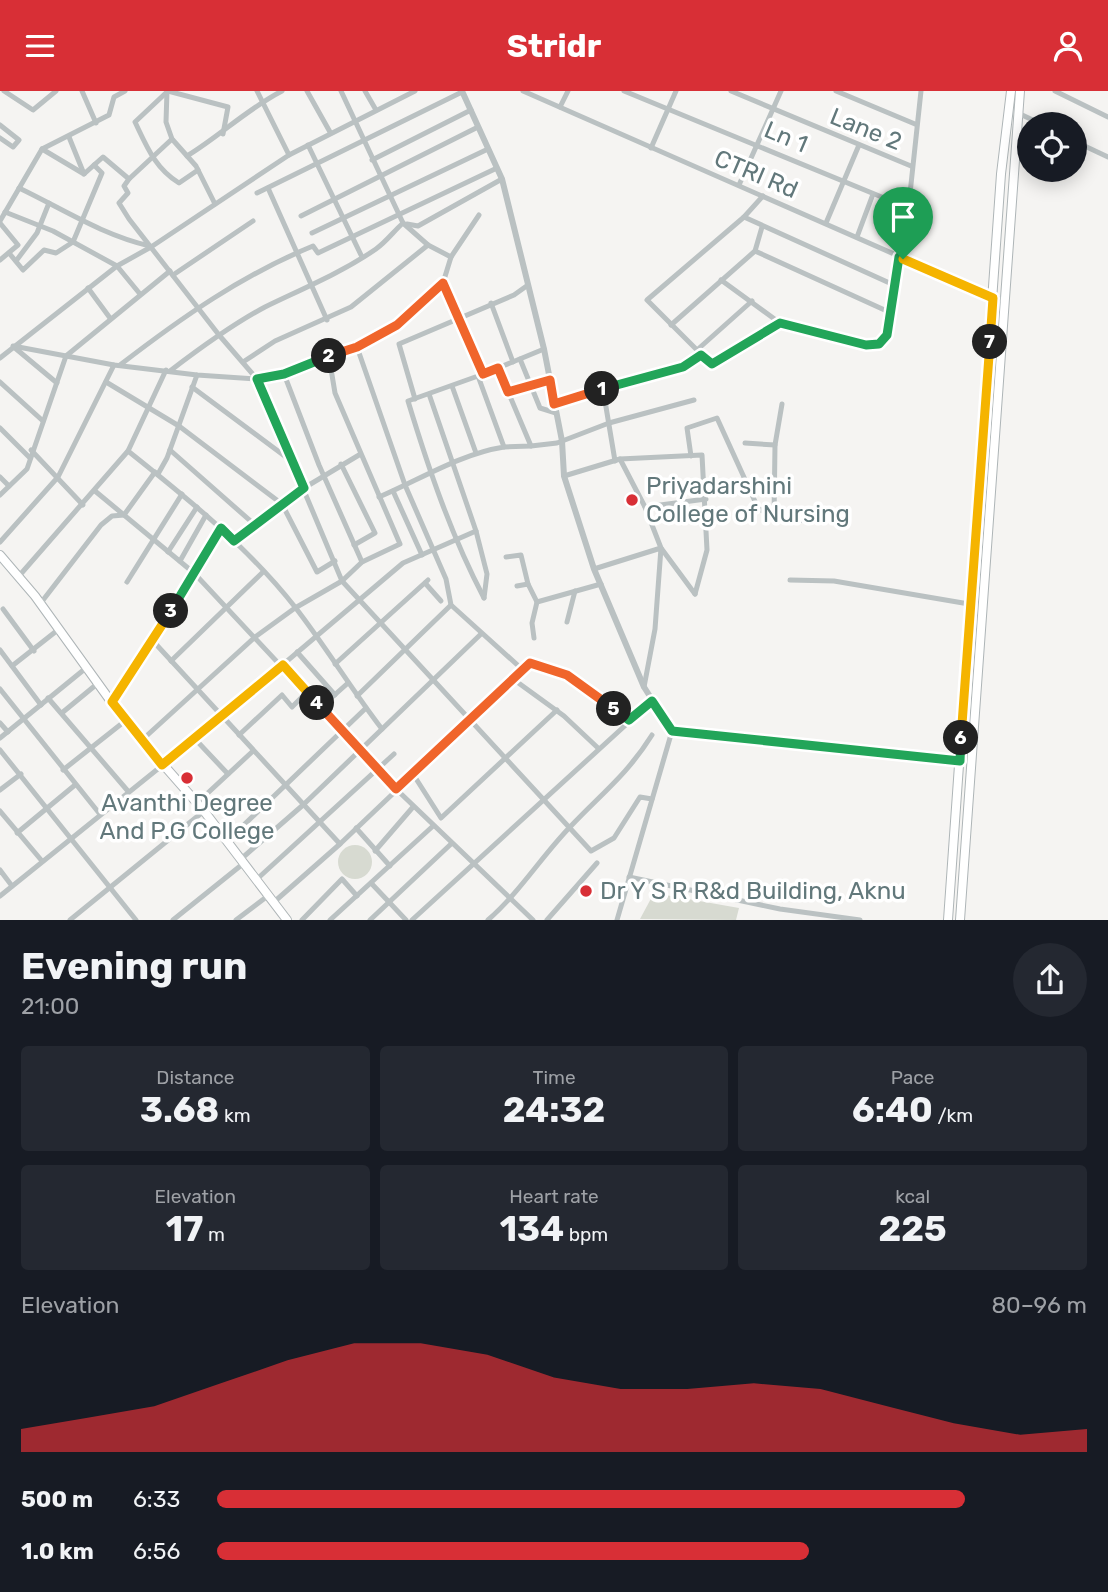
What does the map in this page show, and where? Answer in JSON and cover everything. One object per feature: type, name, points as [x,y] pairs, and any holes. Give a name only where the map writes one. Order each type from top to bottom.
[{"type":"main road","points":[[960,920],[1003,295],[1013,112],[1011,91]]},
{"type":"main road","points":[[948,920],[993,293],[1013,112],[1020,91]]},
{"type":"main road","points":[[0,555],[59,629],[125,721],[204,811],[287,920]]},
{"type":"street","points":[[4,91],[33,110],[56,91]]},
{"type":"street","points":[[82,91],[96,123]]},
{"type":"street","points":[[3,256],[18,246],[0,222],[42,149],[109,115],[113,94],[125,91]]},
{"type":"street","points":[[167,91],[228,107],[223,134]]},
{"type":"street","points":[[167,91],[166,122],[172,139],[198,170],[215,204]]},
{"type":"street","points":[[167,91],[135,122],[151,157],[164,173],[179,183],[198,170]]},
{"type":"street","points":[[257,91],[289,155]]},
{"type":"street","points":[[187,156],[223,134],[261,101],[282,91]]},
{"type":"street","points":[[307,91],[330,132]]},
{"type":"street","points":[[341,91],[353,122],[404,223],[428,245],[451,257]]},
{"type":"street","points":[[365,91],[376,110]]},
{"type":"street","points":[[0,358],[117,266],[151,247],[289,155],[404,93],[415,91]]},
{"type":"street","name":"CTRI Rd","points":[[523,91],[975,290],[1003,295]]},
{"type":"street","points":[[560,107],[568,91]]},
{"type":"street","name":"Ln 1","points":[[624,91],[906,207]]},
{"type":"street","points":[[651,148],[676,91]]},
{"type":"street","name":"Lane 2","points":[[731,91],[911,166]]},
{"type":"street","points":[[739,185],[781,91]]},
{"type":"street","points":[[836,91],[915,124]]},
{"type":"street","points":[[721,280],[780,323],[866,345],[879,344],[887,335],[901,258],[921,91]]},
{"type":"street","points":[[1055,91],[1108,117]]},
{"type":"street","points":[[257,193],[462,92],[502,179],[544,349],[562,441],[564,476],[594,569],[644,687],[672,731]]},
{"type":"street","points":[[372,160],[471,110]]},
{"type":"street","points":[[1013,112],[1017,114]]},
{"type":"street","points":[[0,125],[19,140],[13,146],[0,138]]},
{"type":"street","points":[[301,216],[478,127]]},
{"type":"street","points":[[68,137],[84,174]]},
{"type":"street","points":[[172,139],[129,179],[124,186],[128,193],[119,203],[219,335],[257,379],[342,581],[591,851],[614,838],[640,797],[652,799]]},
{"type":"street","points":[[308,145],[362,257]]},
{"type":"street","points":[[827,223],[859,145]]},
{"type":"street","points":[[1087,147],[1108,157]]},
{"type":"street","points":[[42,149],[84,174]]},
{"type":"street","points":[[312,233],[488,149]]},
{"type":"street","points":[[84,174],[103,157],[129,179]]},
{"type":"street","points":[[3,256],[16,261],[23,270],[44,250],[56,253],[73,242],[102,173],[94,165]]},
{"type":"street","points":[[0,542],[58,477],[117,365],[197,306],[295,253],[313,246],[318,253],[496,168]]},
{"type":"street","points":[[404,223],[418,226],[502,179]]},
{"type":"street","points":[[19,188],[119,239],[151,247]]},
{"type":"street","points":[[268,188],[327,320]]},
{"type":"street","points":[[857,237],[873,194]]},
{"type":"street","points":[[764,196],[744,217],[647,300],[712,364],[780,323]]},
{"type":"street","points":[[16,261],[40,226],[49,203]]},
{"type":"street","points":[[5,212],[40,226],[117,266],[140,294]]},
{"type":"street","points":[[13,346],[117,365],[197,375],[257,379],[284,374],[357,347],[397,325],[443,283],[451,257],[479,215]]},
{"type":"street","points":[[744,217],[894,285]]},
{"type":"street","points":[[0,495],[27,469],[66,356],[140,294],[253,221]]},
{"type":"street","points":[[19,576],[128,451],[168,371],[219,335],[264,308],[312,286],[379,247],[404,223]]},
{"type":"street","points":[[671,325],[755,251],[762,227]]},
{"type":"street","points":[[243,362],[275,341],[351,307],[428,245]]},
{"type":"street","points":[[755,251],[889,313]]},
{"type":"street","points":[[443,283],[460,316],[504,447]]},
{"type":"street","points":[[415,399],[399,344],[528,285]]},
{"type":"street","points":[[88,288],[110,318]]},
{"type":"street","points":[[554,404],[683,367],[752,301]]},
{"type":"street","points":[[491,303],[513,362]]},
{"type":"street","points":[[13,346],[57,383]]},
{"type":"street","points":[[357,347],[405,485],[446,579],[452,605],[523,670]]},
{"type":"street","points":[[429,394],[476,531],[487,574],[484,598],[456,541],[430,473],[408,401],[544,349]]},
{"type":"street","points":[[142,740],[256,637],[295,608],[342,581],[362,562],[400,544],[359,455],[335,393],[329,356]]},
{"type":"street","points":[[520,359],[540,408],[556,413]]},
{"type":"street","points":[[498,368],[531,446]]},
{"type":"street","points":[[284,374],[323,476],[362,562]]},
{"type":"street","points":[[40,604],[101,525],[112,516],[124,515],[156,473],[170,450],[197,375]]},
{"type":"street","points":[[508,392],[550,380]]},
{"type":"street","points":[[0,382],[43,421]]},
{"type":"street","points":[[106,382],[178,426],[282,504],[317,572],[335,561]]},
{"type":"street","points":[[452,386],[476,453]]},
{"type":"street","points":[[192,387],[292,461]]},
{"type":"street","points":[[564,476],[617,460],[702,455],[708,550],[695,594],[661,548],[645,507],[617,460],[603,389]]},
{"type":"street","points":[[379,497],[476,453],[562,441],[609,423],[694,400]]},
{"type":"street","points":[[774,518],[775,445],[782,404]]},
{"type":"street","points":[[691,456],[687,428],[717,418],[758,508],[774,518],[822,522]]},
{"type":"street","points":[[0,428],[30,458]]},
{"type":"street","points":[[745,443],[775,445]]},
{"type":"street","points":[[32,450],[83,505]]},
{"type":"street","points":[[170,450],[255,525]]},
{"type":"street","points":[[128,451],[221,528],[263,572],[295,608],[382,729]]},
{"type":"street","points":[[234,541],[304,488],[359,455]]},
{"type":"street","points":[[341,464],[375,533],[354,545]]},
{"type":"street","points":[[0,477],[9,486]]},
{"type":"street","points":[[95,491],[194,573],[283,665],[413,807],[533,920]]},
{"type":"street","points":[[393,491],[422,555]]},
{"type":"street","points":[[127,582],[182,494]]},
{"type":"street","points":[[645,507],[706,499]]},
{"type":"street","points":[[168,552],[197,507]]},
{"type":"street","points":[[180,561],[206,515]]},
{"type":"street","points":[[112,702],[153,641],[221,528]]},
{"type":"street","points":[[0,896],[127,790],[195,739],[403,563],[476,531]]},
{"type":"street","points":[[594,569],[661,548]]},
{"type":"street","points":[[644,687],[655,629],[661,548]]},
{"type":"street","points":[[506,557],[521,555],[531,595],[537,601]]},
{"type":"street","points":[[171,661],[263,572]]},
{"type":"street","points":[[790,580],[834,581],[969,604]]},
{"type":"street","points":[[335,664],[427,581],[441,601]]},
{"type":"street","points":[[517,586],[528,584]]},
{"type":"street","points":[[537,601],[601,585]]},
{"type":"street","points":[[567,622],[575,591]]},
{"type":"street","points":[[534,638],[532,624],[537,601]]},
{"type":"street","points":[[357,696],[452,605]]},
{"type":"street","points":[[3,609],[34,651]]},
{"type":"street","points":[[12,666],[59,629]]},
{"type":"street","points":[[173,920],[303,805],[481,634]]},
{"type":"street","points":[[153,641],[340,844]]},
{"type":"street","points":[[0,650],[41,705]]},
{"type":"street","points":[[297,652],[335,695]]},
{"type":"street","points":[[236,920],[271,899],[340,844],[530,663],[567,675],[629,720]]},
{"type":"street","points":[[0,738],[86,668]]},
{"type":"street","points":[[513,679],[557,710],[598,748]]},
{"type":"street","points":[[321,707],[348,683]]},
{"type":"street","points":[[63,712],[97,684]]},
{"type":"street","points":[[0,689],[22,720],[99,813]]},
{"type":"street","points":[[239,735],[282,695],[292,707],[307,692]]},
{"type":"street","points":[[48,698],[63,712],[127,790]]},
{"type":"street","points":[[412,920],[652,701]]},
{"type":"street","points":[[226,841],[366,708]]},
{"type":"street","points":[[413,774],[441,818],[506,761],[557,710]]},
{"type":"street","points":[[63,770],[125,721]]},
{"type":"street","points":[[0,723],[8,732]]},
{"type":"street","points":[[672,731],[960,761]]},
{"type":"street","points":[[617,920],[672,731]]},
{"type":"street","points":[[488,920],[512,898],[569,828],[627,773],[652,735]]},
{"type":"street","points":[[195,739],[228,774]]},
{"type":"street","points":[[0,750],[49,807],[70,838],[136,920]]},
{"type":"street","points":[[197,803],[253,751]]},
{"type":"street","points":[[256,880],[321,824],[394,754]]},
{"type":"street","points":[[0,790],[21,774]]},
{"type":"street","points":[[17,833],[75,785]]},
{"type":"street","points":[[375,851],[413,807]]},
{"type":"street","points":[[0,811],[41,861]]},
{"type":"street","points":[[69,920],[204,811]]},
{"type":"street","points":[[330,920],[433,826]]},
{"type":"street","points":[[356,828],[390,866]]},
{"type":"street","points":[[370,920],[452,843]]},
{"type":"street","points":[[547,920],[597,863]]},
{"type":"street","points":[[0,870],[12,886]]},
{"type":"street","points":[[629,877],[780,909],[860,920]]},
{"type":"street","points":[[302,920],[342,879],[357,895]]},
{"type":"street","points":[[371,883],[406,920]]},
{"type":"shaded area","points":[[355,845],[367,850],[372,862],[367,874],[355,879],[343,874],[338,862],[343,850]]},
{"type":"shaded area","points":[[654,893],[739,908],[736,920],[640,919]]},
{"type":"place","name":"Priyadarshini College of Nursing","points":[[632,500]]},
{"type":"place","name":"Avanthi Degree And P.G College","points":[[187,778]]},
{"type":"place","name":"Dr Y S R R&d Building, Aknu","points":[[586,891]]},
{"type":"route","points":[[899,257],[903,259],[993,298],[969,604],[960,761],[672,731],[652,701],[629,720],[567,675],[530,663],[396,789],[283,665],[162,765],[112,702],[133,674],[221,528],[234,541],[304,488],[257,379],[284,374],[337,352],[357,347],[397,325],[443,283],[460,316],[483,374],[498,368],[508,392],[550,380],[554,404],[683,367],[701,355],[712,364],[780,323],[866,345],[879,344],[887,335],[899,257]]}]
